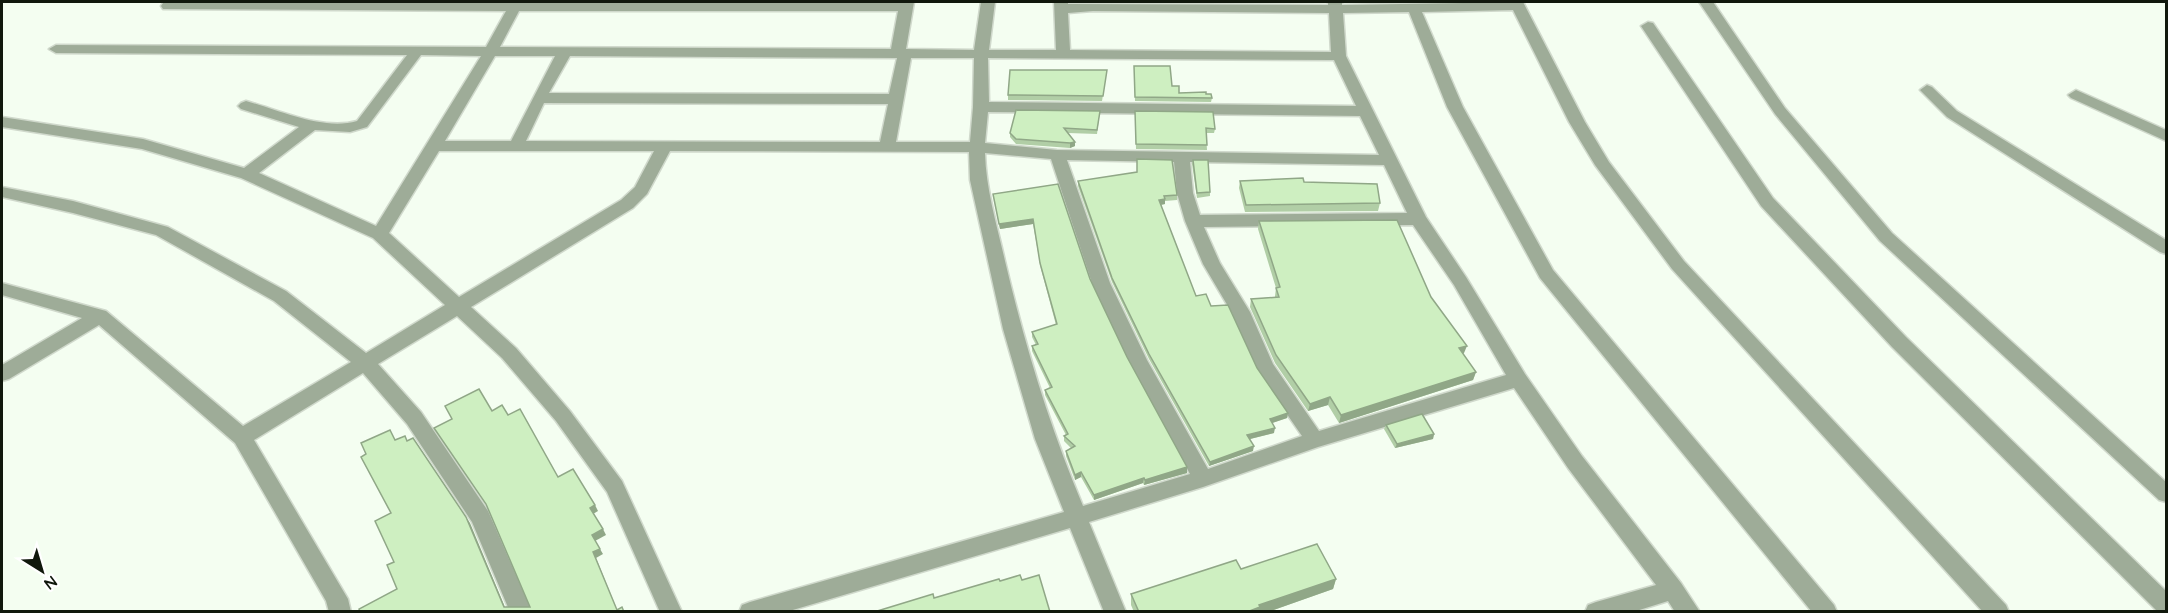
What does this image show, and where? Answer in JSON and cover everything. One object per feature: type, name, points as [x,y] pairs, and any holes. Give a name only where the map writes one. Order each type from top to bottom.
[{"type":"street","points":[[988,2],[981,53],[978,180],[1012,329],[1046,439],[1115,612]]},
{"type":"street","points":[[1707,2],[1780,111],[1886,237],[2166,494]]},
{"type":"street","points":[[379,234],[396,210],[491,51],[516,3]]},
{"type":"street","points":[[168,6],[516,3],[907,4],[896,99],[887,146]]},
{"type":"street","points":[[1063,55],[1061,5],[1172,7],[1336,5],[1414,8],[1517,4],[1577,122],[1603,165],[1678,265],[1998,612]]},
{"type":"street","points":[[1336,5],[1339,56],[1418,219],[1460,281],[1518,379],[1575,462],[1689,612]]},
{"type":"street","points":[[1414,8],[1455,107],[1546,274],[1826,612]]},
{"type":"street","points":[[1648,26],[1767,202],[1899,342],[2166,605]]},
{"type":"street","points":[[56,49],[1339,56]]},
{"type":"street","points":[[246,106],[339,129],[362,124],[418,50]]},
{"type":"street","points":[[516,146],[565,52]]},
{"type":"street","points":[[1927,90],[1952,114],[2166,248]]},
{"type":"street","points":[[2076,95],[2166,136]]},
{"type":"street","points":[[539,98],[896,99]]},
{"type":"street","points":[[981,107],[1364,111]]},
{"type":"street","points":[[2,122],[143,144],[247,174],[379,234],[509,353],[563,416],[615,486],[672,612]]},
{"type":"street","points":[[247,174],[313,124]]},
{"type":"street","points":[[434,146],[977,147],[1057,154],[1389,159]]},
{"type":"street","points":[[242,438],[627,204],[641,190],[665,146]]},
{"type":"street","points":[[1057,154],[1101,283],[1138,361],[1203,479]]},
{"type":"street","points":[[1182,157],[1185,193],[1193,221],[1212,264],[1240,312],[1265,367],[1315,440]]},
{"type":"street","points":[[2,192],[74,207],[162,231],[280,296],[366,363],[414,418],[481,517],[521,612]]},
{"type":"street","points":[[1193,221],[1418,219]]},
{"type":"street","points":[[2,289],[100,316],[242,438],[337,599],[340,612]]},
{"type":"street","points":[[2,374],[100,316]]},
{"type":"street","points":[[750,612],[1203,479],[1315,440],[1518,379]]},
{"type":"street","points":[[1596,612],[1672,590]]},
{"type":"building","points":[[1134,66],[1170,66],[1172,86],[1179,86],[1179,93],[1206,92],[1206,94],[1211,94],[1212,98],[1135,97]]},
{"type":"building","points":[[1010,70],[1107,70],[1103,96],[1008,95]]},
{"type":"building","points":[[1016,110],[1100,111],[1097,130],[1064,128],[1075,142],[1070,143],[1016,139],[1010,133]]},
{"type":"building","points":[[1135,111],[1213,112],[1215,129],[1206,128],[1207,145],[1136,144]]},
{"type":"building","points":[[1137,159],[1172,160],[1177,195],[1164,196],[1165,199],[1159,200],[1196,296],[1206,294],[1211,306],[1228,305],[1257,368],[1288,413],[1270,419],[1275,428],[1247,435],[1254,446],[1210,462],[1149,354],[1112,278],[1078,181],[1137,172]]},
{"type":"building","points":[[1193,160],[1208,160],[1210,192],[1197,193]]},
{"type":"building","points":[[1303,178],[1304,182],[1377,184],[1380,203],[1246,205],[1240,181]]},
{"type":"building","points":[[1058,184],[1090,279],[1127,357],[1187,467],[1145,480],[1144,478],[1094,495],[1081,472],[1075,475],[1066,451],[1075,446],[1064,436],[1068,434],[1045,390],[1052,387],[1032,346],[1038,344],[1032,332],[1057,324],[1040,263],[1033,219],[999,224],[993,194]]},
{"type":"building","points":[[1397,220],[1431,297],[1467,346],[1459,348],[1476,372],[1341,415],[1330,397],[1310,404],[1276,355],[1251,299],[1279,297],[1276,288],[1280,287],[1259,221]]},
{"type":"building","points":[[479,389],[492,411],[502,405],[508,415],[520,409],[558,477],[573,469],[595,505],[590,508],[603,529],[592,535],[600,549],[593,552],[617,610],[622,607],[624,612],[360,612],[359,609],[397,589],[387,565],[394,562],[375,521],[391,513],[361,457],[366,454],[361,443],[390,430],[395,440],[405,436],[407,441],[413,438],[466,517],[504,607],[530,607],[486,504],[434,428],[452,419],[445,406]]},
{"type":"building","points":[[1422,414],[1434,434],[1397,444],[1386,425]]},
{"type":"building","points":[[1317,544],[1336,579],[1259,605],[1260,607],[1247,612],[1139,612],[1131,594],[1236,560],[1241,569]]},
{"type":"building","points":[[1020,575],[1022,580],[1039,575],[1050,612],[874,612],[933,594],[934,598]]}]
